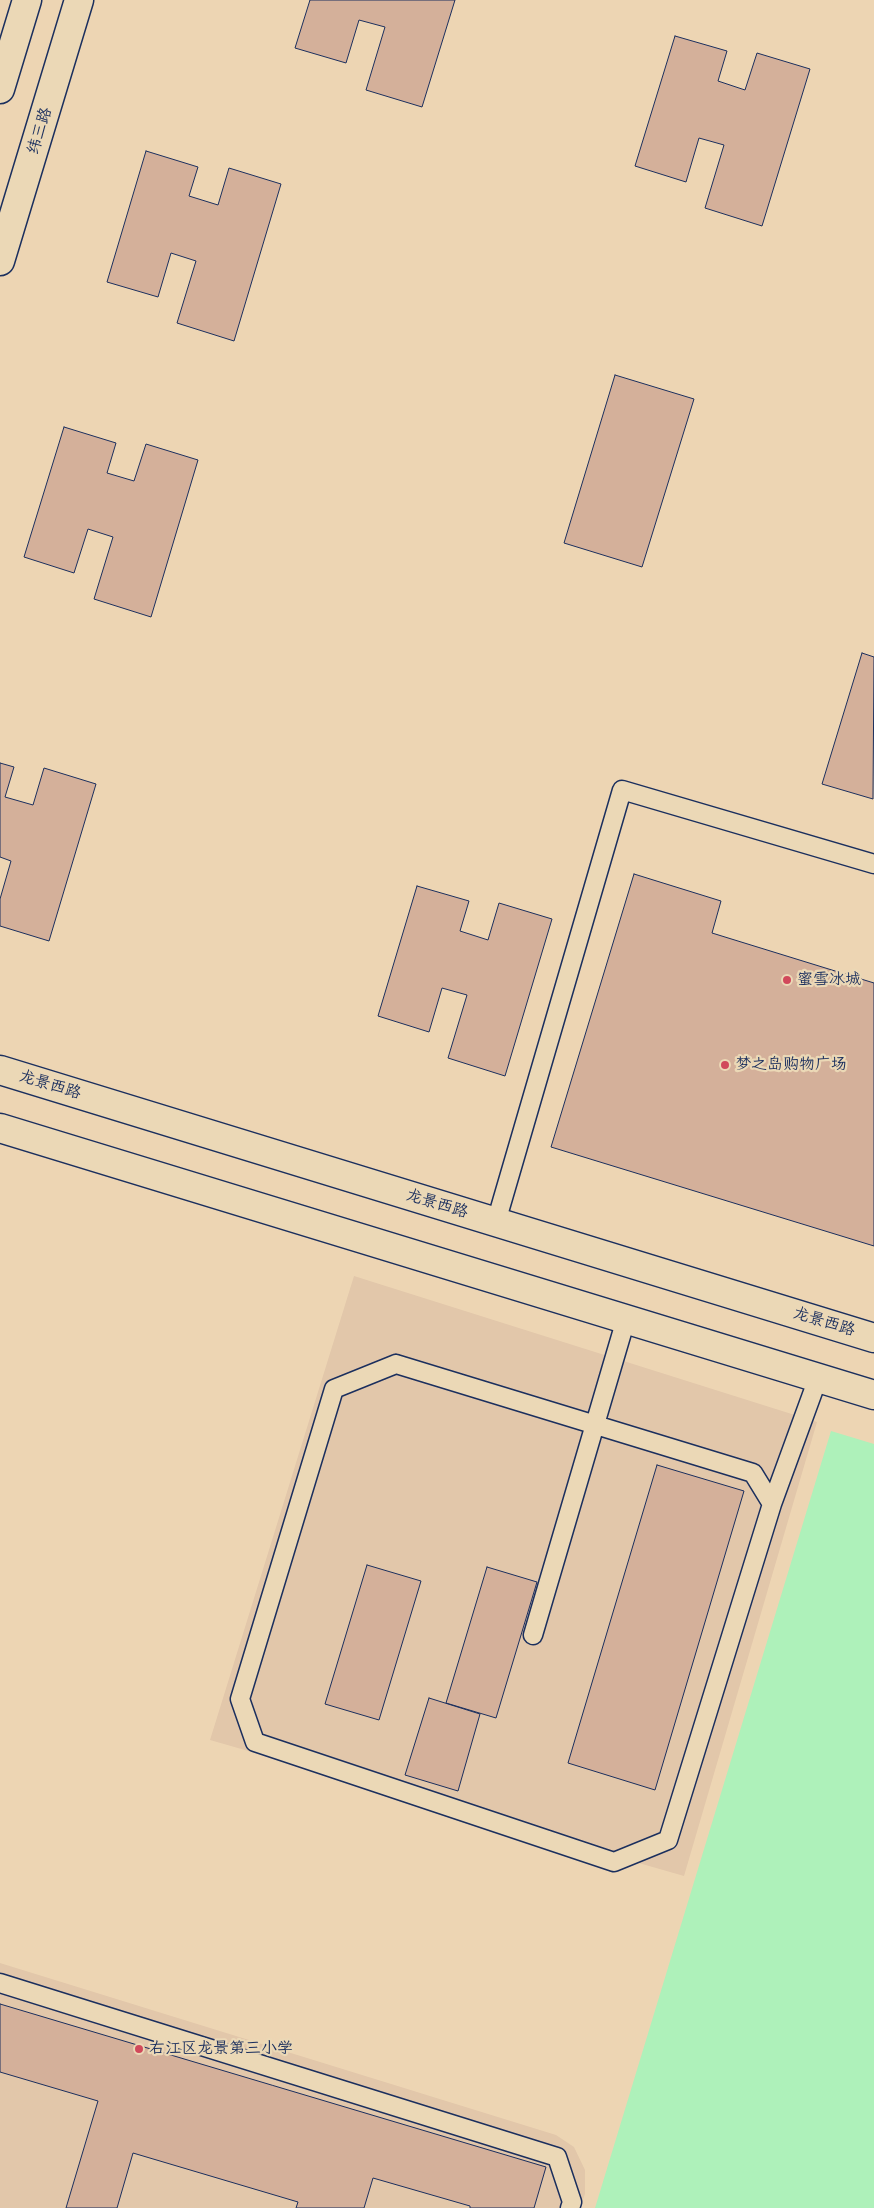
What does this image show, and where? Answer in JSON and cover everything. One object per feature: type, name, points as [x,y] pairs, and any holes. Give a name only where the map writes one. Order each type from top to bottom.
[{"type":"main road","points":[[0,89],[27,0]]},
{"type":"main road","name":"纬三路","points":[[0,261],[79,0]]},
{"type":"main road","name":"龙景西路","points":[[0,1070],[874,1338]]},
{"type":"main road","points":[[0,1128],[874,1395]]},
{"type":"lane","points":[[496,1222],[622,790],[874,864]]},
{"type":"lane","points":[[533,1635],[626,1319]]},
{"type":"lane","points":[[772,1504],[753,1473],[396,1364],[334,1389],[240,1699],[255,1742],[614,1862],[668,1840],[772,1504],[818,1378]]},
{"type":"lane","points":[[0,1983],[557,2157],[572,2202],[570,2208]]},
{"type":"shaded area","points":[[354,1276],[817,1422],[684,1876],[210,1740]]},
{"type":"shaded area","name":"右江区龙景第三小学","points":[[0,1963],[556,2135],[574,2147],[585,2170],[585,2194],[580,2208],[0,2208]]},
{"type":"green space","points":[[831,1431],[874,1444],[874,2208],[595,2208]]},
{"type":"building","points":[[310,0],[455,0],[422,107],[366,90],[385,27],[359,20],[346,63],[295,48]]},
{"type":"building","points":[[675,36],[727,51],[718,81],[745,90],[757,53],[810,69],[762,226],[705,208],[724,145],[699,138],[686,182],[635,166]]},
{"type":"building","points":[[146,151],[198,167],[189,196],[218,205],[229,168],[281,184],[234,341],[177,323],[196,261],[171,253],[158,297],[107,282]]},
{"type":"building","points":[[615,375],[694,399],[642,567],[564,543]]},
{"type":"building","points":[[64,427],[116,443],[107,473],[134,481],[146,444],[198,460],[151,617],[94,599],[113,537],[88,529],[74,573],[24,557]]},
{"type":"building","points":[[862,653],[874,657],[873,799],[822,784]]},
{"type":"building","points":[[0,763],[14,767],[5,797],[33,805],[44,768],[96,784],[49,941],[0,926],[0,899],[11,861],[0,857]]},
{"type":"building","name":"梦之岛购物广场","points":[[634,874],[721,901],[712,933],[874,983],[874,1246],[551,1147]]},
{"type":"building","points":[[417,886],[469,901],[460,931],[488,940],[499,903],[552,919],[505,1076],[448,1058],[467,995],[442,988],[429,1032],[378,1016]]},
{"type":"building","points":[[657,1465],[744,1491],[655,1790],[568,1763]]},
{"type":"building","points":[[367,1565],[421,1581],[379,1720],[325,1704]]},
{"type":"building","points":[[487,1567],[537,1582],[496,1718],[446,1703]]},
{"type":"building","points":[[429,1698],[480,1714],[458,1791],[405,1775]]},
{"type":"building","points":[[0,2004],[546,2167],[534,2208],[470,2208],[470,2206],[373,2178],[364,2208],[296,2208],[298,2202],[133,2153],[117,2208],[66,2208],[98,2101],[0,2072]]},
{"type":"place","name":"蜜雪冰城","points":[[787,980]]},
{"type":"place","name":"梦之岛购物广场","points":[[725,1065]]},
{"type":"place","name":"右江区龙景第三小学","points":[[139,2049]]}]
